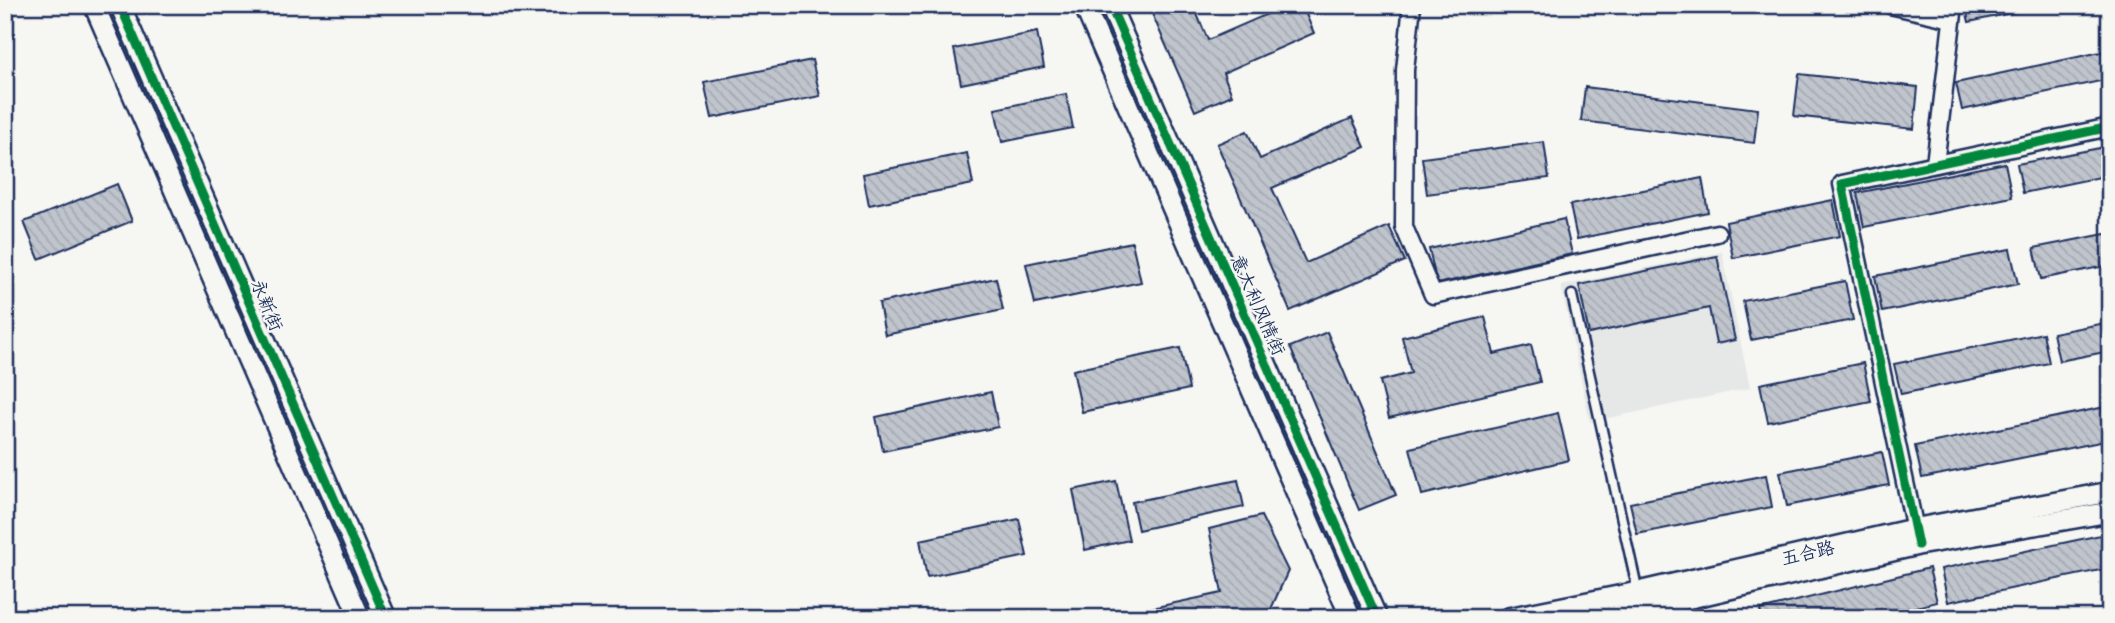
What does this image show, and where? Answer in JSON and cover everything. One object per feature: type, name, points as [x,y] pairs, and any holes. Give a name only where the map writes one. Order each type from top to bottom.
[{"type":"street","points":[[94,5],[360,618]]},
{"type":"street","name":"永新街","points":[[120,5],[386,618]]},
{"type":"street","points":[[1084,5],[1350,618]]},
{"type":"street","name":"意大利风情街","points":[[1110,5],[1377,618]]},
{"type":"street","points":[[1412,5],[1405,70],[1404,227],[1433,295],[1717,233]]},
{"type":"street","points":[[1890,5],[1953,12],[1935,164]]},
{"type":"street","points":[[1916,537],[1842,184],[2110,127]]},
{"type":"street","name":"五合路","points":[[1605,618],[1916,537],[2110,492]]},
{"type":"street","name":"五合路","points":[[1508,618],[1916,537],[2110,512]]},
{"type":"lane","points":[[1572,295],[1638,592]]},
{"type":"shaded area","points":[[1722,252],[1750,388],[1590,422],[1561,286]]},
{"type":"building","points":[[1193,5],[1208,40],[1288,5],[1302,5],[1314,33],[1223,73],[1232,95],[1195,111],[1149,7]]},
{"type":"building","points":[[1965,5],[2049,5],[1969,22]]},
{"type":"building","points":[[1037,32],[1044,67],[961,84],[954,49]]},
{"type":"building","points":[[2110,50],[2110,79],[1962,110],[1956,83]]},
{"type":"building","points":[[812,60],[820,96],[712,118],[704,82]]},
{"type":"building","points":[[1799,74],[1918,87],[1914,129],[1794,116]]},
{"type":"building","points":[[1585,87],[1758,109],[1754,143],[1581,121]]},
{"type":"building","points":[[1066,94],[1073,128],[1002,142],[995,109]]},
{"type":"building","points":[[1352,118],[1365,147],[1272,188],[1306,263],[1389,226],[1405,261],[1290,311],[1217,144],[1247,131],[1260,159]]},
{"type":"building","points":[[1544,142],[1549,178],[1427,194],[1422,158]]},
{"type":"building","points":[[2110,146],[2110,175],[2023,193],[2017,164]]},
{"type":"building","points":[[967,153],[973,184],[869,205],[863,174]]},
{"type":"building","points":[[2005,163],[2012,197],[1864,227],[1857,193]]},
{"type":"building","points":[[1702,178],[1708,212],[1577,239],[1570,205]]},
{"type":"building","points":[[117,184],[132,221],[39,259],[24,222]]},
{"type":"building","points":[[1833,200],[1840,236],[1733,258],[1726,222]]},
{"type":"building","points":[[1564,219],[1572,254],[1437,284],[1429,249]]},
{"type":"building","points":[[5,230],[12,245],[5,248]]},
{"type":"building","points":[[2110,233],[2110,265],[2041,279],[2034,248]]},
{"type":"building","points":[[1132,242],[1141,282],[1035,304],[1026,264]]},
{"type":"building","points":[[2010,249],[2018,284],[1882,312],[1875,276]]},
{"type":"building","points":[[1717,256],[1735,340],[1716,344],[1709,308],[1589,334],[1579,285]]},
{"type":"building","points":[[996,278],[1003,310],[885,335],[879,303]]},
{"type":"building","points":[[1845,281],[1853,320],[1751,340],[1743,301]]},
{"type":"building","points":[[1485,317],[1494,354],[1531,345],[1540,382],[1389,418],[1380,381],[1411,373],[1402,337]]},
{"type":"building","points":[[2110,322],[2110,351],[2059,361],[2053,333]]},
{"type":"building","points":[[1327,332],[1396,495],[1359,510],[1290,347]]},
{"type":"building","points":[[2043,333],[2049,363],[1901,394],[1894,364]]},
{"type":"building","points":[[1180,348],[1189,389],[1082,412],[1073,370]]},
{"type":"building","points":[[1863,363],[1871,401],[1768,422],[1760,384]]},
{"type":"building","points":[[991,392],[998,427],[883,451],[876,417]]},
{"type":"building","points":[[2110,406],[2110,440],[1922,478],[1915,446]]},
{"type":"building","points":[[1558,413],[1569,460],[1422,495],[1410,448]]},
{"type":"building","points":[[1882,452],[1889,485],[1787,506],[1780,472]]},
{"type":"building","points":[[1766,475],[1772,507],[1637,534],[1630,503]]},
{"type":"building","points":[[1238,480],[1244,507],[1138,530],[1132,502]]},
{"type":"building","points":[[1116,481],[1129,540],[1085,550],[1073,490]]},
{"type":"building","points":[[1261,516],[1288,571],[1267,618],[1105,618],[1222,593],[1209,529]]},
{"type":"building","points":[[1019,519],[1027,556],[927,577],[920,540]]},
{"type":"building","points":[[2110,533],[2110,568],[1948,602],[1941,569]]},
{"type":"building","points":[[1929,568],[1937,602],[1871,618],[1762,618],[1760,610]]},
{"type":"cycle path","points":[[120,5],[386,618]]},
{"type":"cycle path","points":[[1110,5],[1377,618]]},
{"type":"cycle path","points":[[1918,545],[1842,184],[2110,127]]}]
